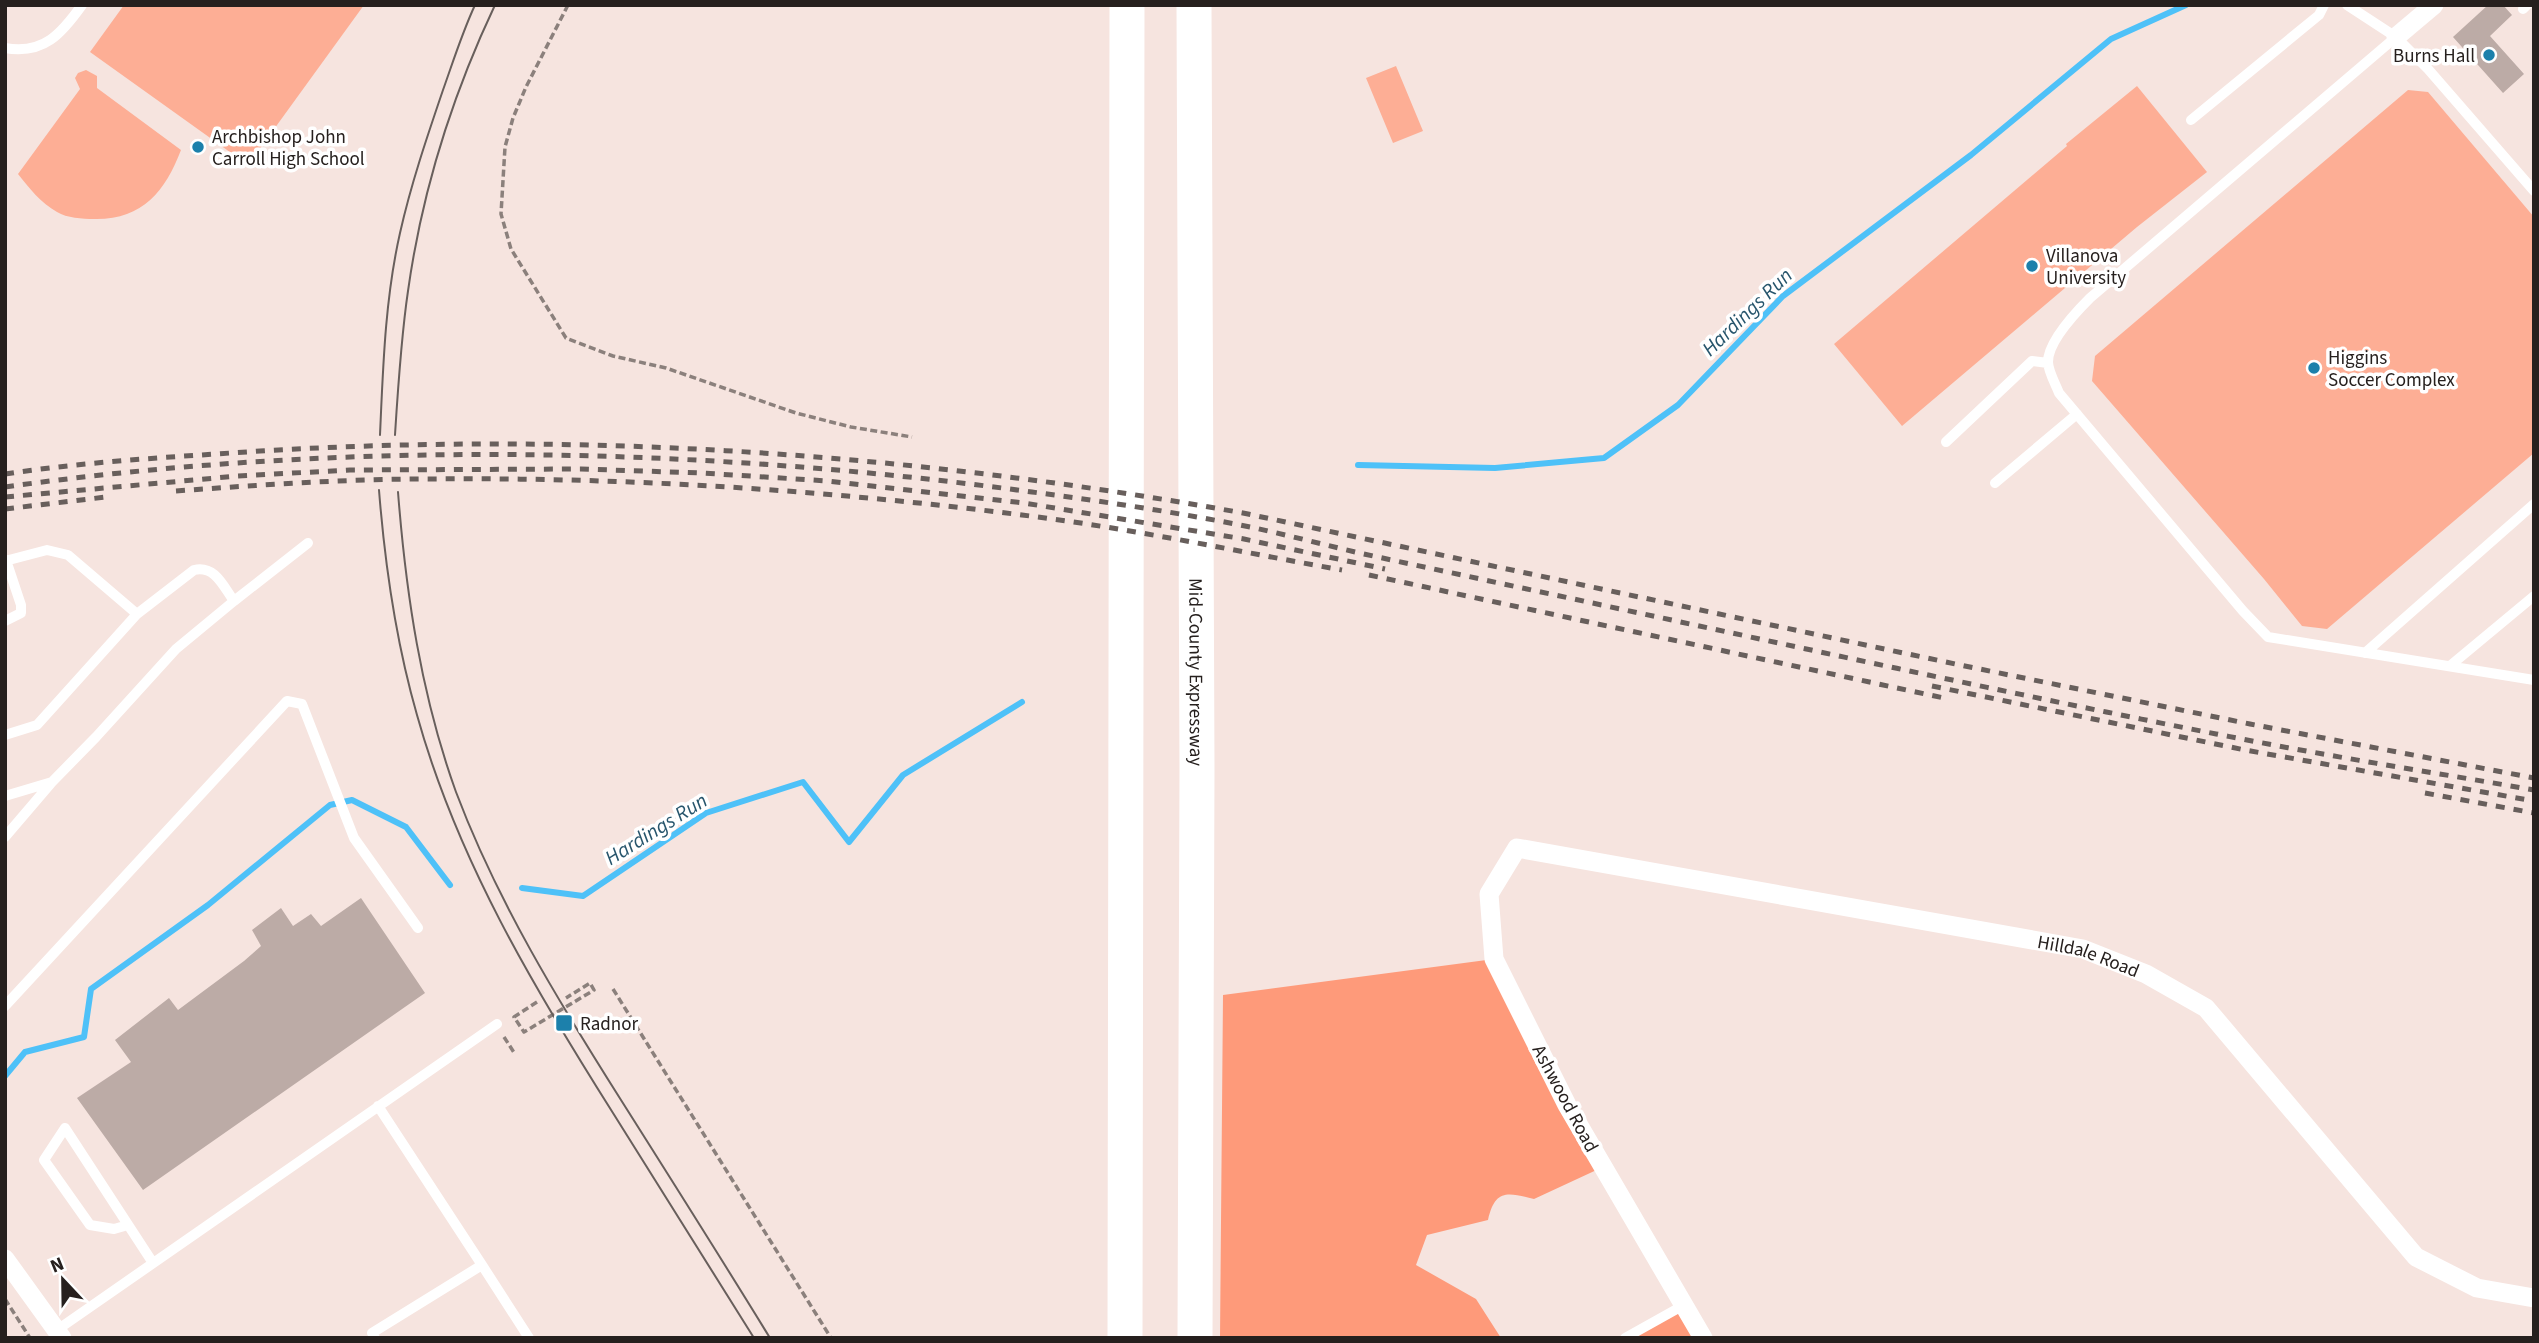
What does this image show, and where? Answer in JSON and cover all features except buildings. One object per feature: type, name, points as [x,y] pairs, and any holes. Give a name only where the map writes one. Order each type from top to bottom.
[{"type":"highway","points":[[1125,1338],[1127,5]]},
{"type":"highway","name":"Mid-County Expressway","points":[[1194,5],[1198,770],[1195,1338]]},
{"type":"highway","points":[[1195,1201],[1209,1296],[1212,1338]]},
{"type":"street","points":[[2396,37],[2434,5]]},
{"type":"street","name":"Hilldale Road","points":[[1517,848],[2083,949],[2146,974],[2206,1008],[2416,1257],[2477,1288],[2534,1298]]},
{"type":"street","name":"Ashwood Road","points":[[1517,848],[1489,894],[1494,959],[1567,1105],[1703,1338]]},
{"type":"street","points":[[5,1259],[60,1334]]},
{"type":"lane","points":[[5,48],[16,50],[52,41],[64,31],[82,5]]},
{"type":"lane","points":[[2191,120],[2319,15],[2324,5]]},
{"type":"lane","points":[[2347,5],[2396,37],[2428,69],[2534,191]]},
{"type":"lane","points":[[2396,37],[2090,298],[2073,314],[2053,345],[2048,363],[2059,393],[2268,637],[2534,680]]},
{"type":"lane","points":[[1946,442],[2032,361],[2048,363]]},
{"type":"lane","points":[[1995,484],[2077,414]]},
{"type":"lane","points":[[2365,653],[2534,504]]},
{"type":"lane","points":[[5,837],[52,782],[176,649],[308,543]]},
{"type":"lane","points":[[5,621],[21,613],[21,605],[6,561],[47,550],[68,555],[137,614]]},
{"type":"lane","points":[[5,735],[37,725],[137,614],[194,570],[204,568],[212,571],[234,601]]},
{"type":"lane","points":[[2451,665],[2534,596]]},
{"type":"lane","points":[[5,1006],[287,701],[302,704],[354,838],[418,928]]},
{"type":"lane","points":[[5,796],[52,782]]},
{"type":"lane","points":[[60,1334],[153,1263],[497,1024]]},
{"type":"lane","points":[[378,1106],[529,1338]]},
{"type":"lane","points":[[128,1225],[114,1229],[90,1225],[44,1160],[65,1128],[153,1263]]},
{"type":"lane","points":[[375,1338],[372,1333],[482,1265]]},
{"type":"lane","points":[[1625,1338],[1684,1305]]},
{"type":"path","points":[[568,5],[513,118],[505,147],[501,215],[511,249],[566,338],[613,356],[666,368],[796,413],[851,427],[912,437]]},
{"type":"path","points":[[537,1002],[514,1017],[524,1032],[594,990],[590,984],[566,998]]},
{"type":"path","points":[[613,989],[831,1338]]},
{"type":"path","points":[[497,1024],[515,1055]]},
{"type":"path","points":[[5,1299],[30,1338]]},
{"type":"shaded area","points":[[124,5],[364,5],[248,165],[90,52]]},
{"type":"shaded area","points":[[1396,66],[1423,131],[1393,143],[1366,78]]},
{"type":"shaded area","points":[[86,70],[97,76],[97,88],[181,150],[159,191],[150,201],[126,215],[94,219],[61,214],[41,200],[18,174],[80,89],[75,78],[78,73]]},
{"type":"shaded area","points":[[2137,86],[2207,172],[2137,227],[1902,426],[1834,344]]},
{"type":"shaded area","name":"Higgins Soccer Complex","points":[[2408,90],[2428,92],[2534,217],[2534,453],[2327,629],[2302,626],[2092,381],[2095,356]]},
{"type":"shaded area","points":[[1494,959],[1603,1167],[1534,1199],[1504,1195],[1494,1203],[1488,1220],[1427,1235],[1416,1265],[1476,1299],[1501,1338],[1220,1338],[1223,995]]},
{"type":"shaded area","points":[[1684,1305],[1703,1338],[1625,1338]]},
{"type":"waterway","name":"Hardings Run","points":[[1358,465],[1495,468],[1604,458],[1678,405],[1783,296],[1971,155],[2111,39],[2186,5]]},
{"type":"waterway","name":"Hardings Run","points":[[522,888],[583,896],[706,813],[803,782],[849,842],[903,775],[1022,702]]},
{"type":"waterway","name":"Hardings Run","points":[[5,1076],[25,1052],[84,1037],[91,989],[208,905],[330,805],[352,800],[406,827],[450,885]]},
{"type":"tram line","points":[[380,435],[388,308],[400,233],[431,125],[475,5]]},
{"type":"tram line","points":[[395,435],[406,309],[421,217],[452,109],[495,5]]},
{"type":"tram line","points":[[379,490],[392,604],[403,660],[417,715],[453,820],[500,921],[527,970],[754,1338]]},
{"type":"tram line","points":[[398,492],[411,606],[424,681],[444,755],[472,833],[510,912],[552,988],[770,1338]]},
{"type":"railway","points":[[5,474],[101,463],[260,451],[508,444],[753,452],[998,476],[1243,513],[1960,665],[2534,778]]},
{"type":"railway","points":[[5,487],[260,461],[518,455],[777,465],[1032,492],[1235,524],[1373,556],[2088,708],[2278,746],[2534,790]]},
{"type":"railway","points":[[5,497],[238,476],[350,470],[581,469],[702,473],[828,481],[1024,503],[1244,539],[1385,569]]},
{"type":"railway","points":[[176,491],[334,481],[503,479],[652,483],[800,492],[1062,520],[1342,570]]},
{"type":"railway","points":[[5,509],[106,497]]},
{"type":"railway","points":[[1369,575],[1944,698]]},
{"type":"railway","points":[[1932,686],[2245,750],[2534,801]]},
{"type":"railway","points":[[2425,793],[2534,813]]},
{"type":"place","name":"Burns Hall","points":[[2489,55]]},
{"type":"place","name":"Archbishop John Carroll High School","points":[[198,147]]},
{"type":"place","name":"Villanova University","points":[[2032,266]]},
{"type":"place","name":"Higgins Soccer Complex","points":[[2314,368]]},
{"type":"place","name":"Radnor","points":[[564,1023]]}]
